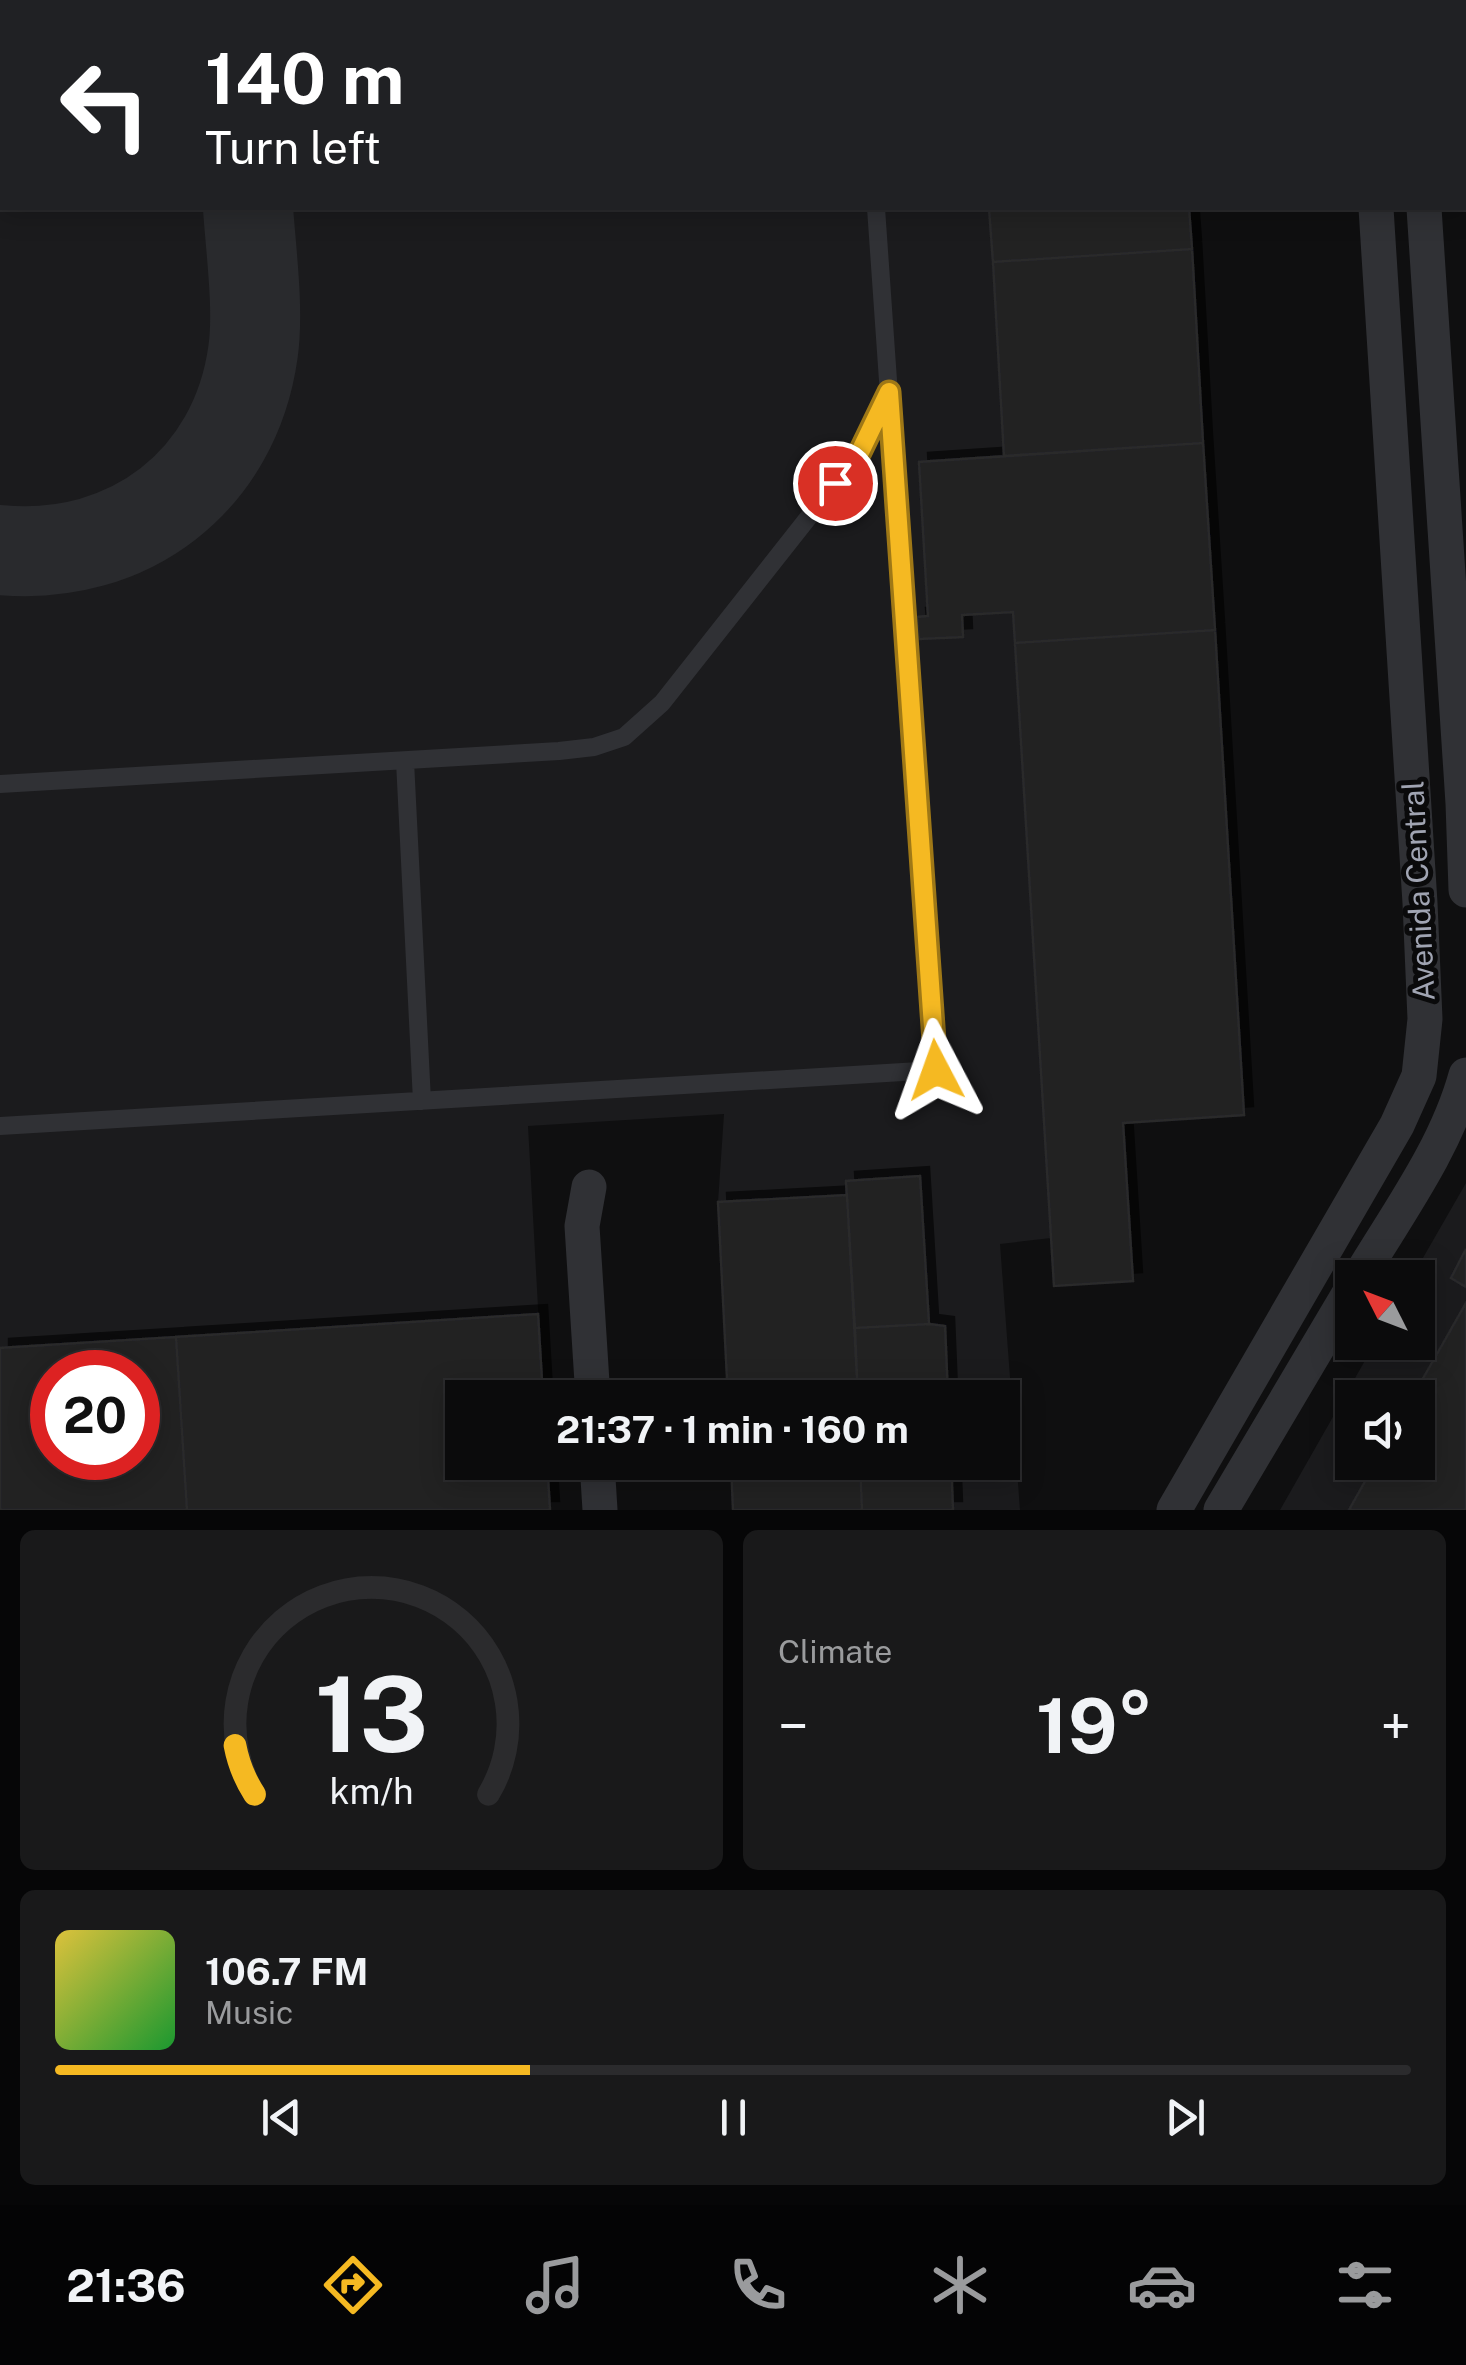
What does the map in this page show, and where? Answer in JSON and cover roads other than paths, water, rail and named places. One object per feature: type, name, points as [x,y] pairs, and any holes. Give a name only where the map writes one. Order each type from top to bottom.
[{"type":"street","name":"Avenida Central","points":[[1174,1510],[1397,1125],[1419,1076],[1425,1019],[1419,886],[1376,210]]},
{"type":"street","name":"Avenida Central","points":[[1424,210],[1466,890]]},
{"type":"street","points":[[1370,1260],[1444,1134],[1466,1075]]},
{"type":"street","points":[[588,1187],[582,1226],[592,1380]]},
{"type":"street","points":[[1221,1510],[1335,1318]]},
{"type":"street","points":[[598,1480],[600,1510]]},
{"type":"lane","points":[[0,1126],[936,1070],[876,210]]},
{"type":"lane","points":[[0,784],[559,752],[594,747],[624,736],[662,703],[860,452],[889,392]]},
{"type":"lane","points":[[405,760],[422,1101]]}]
